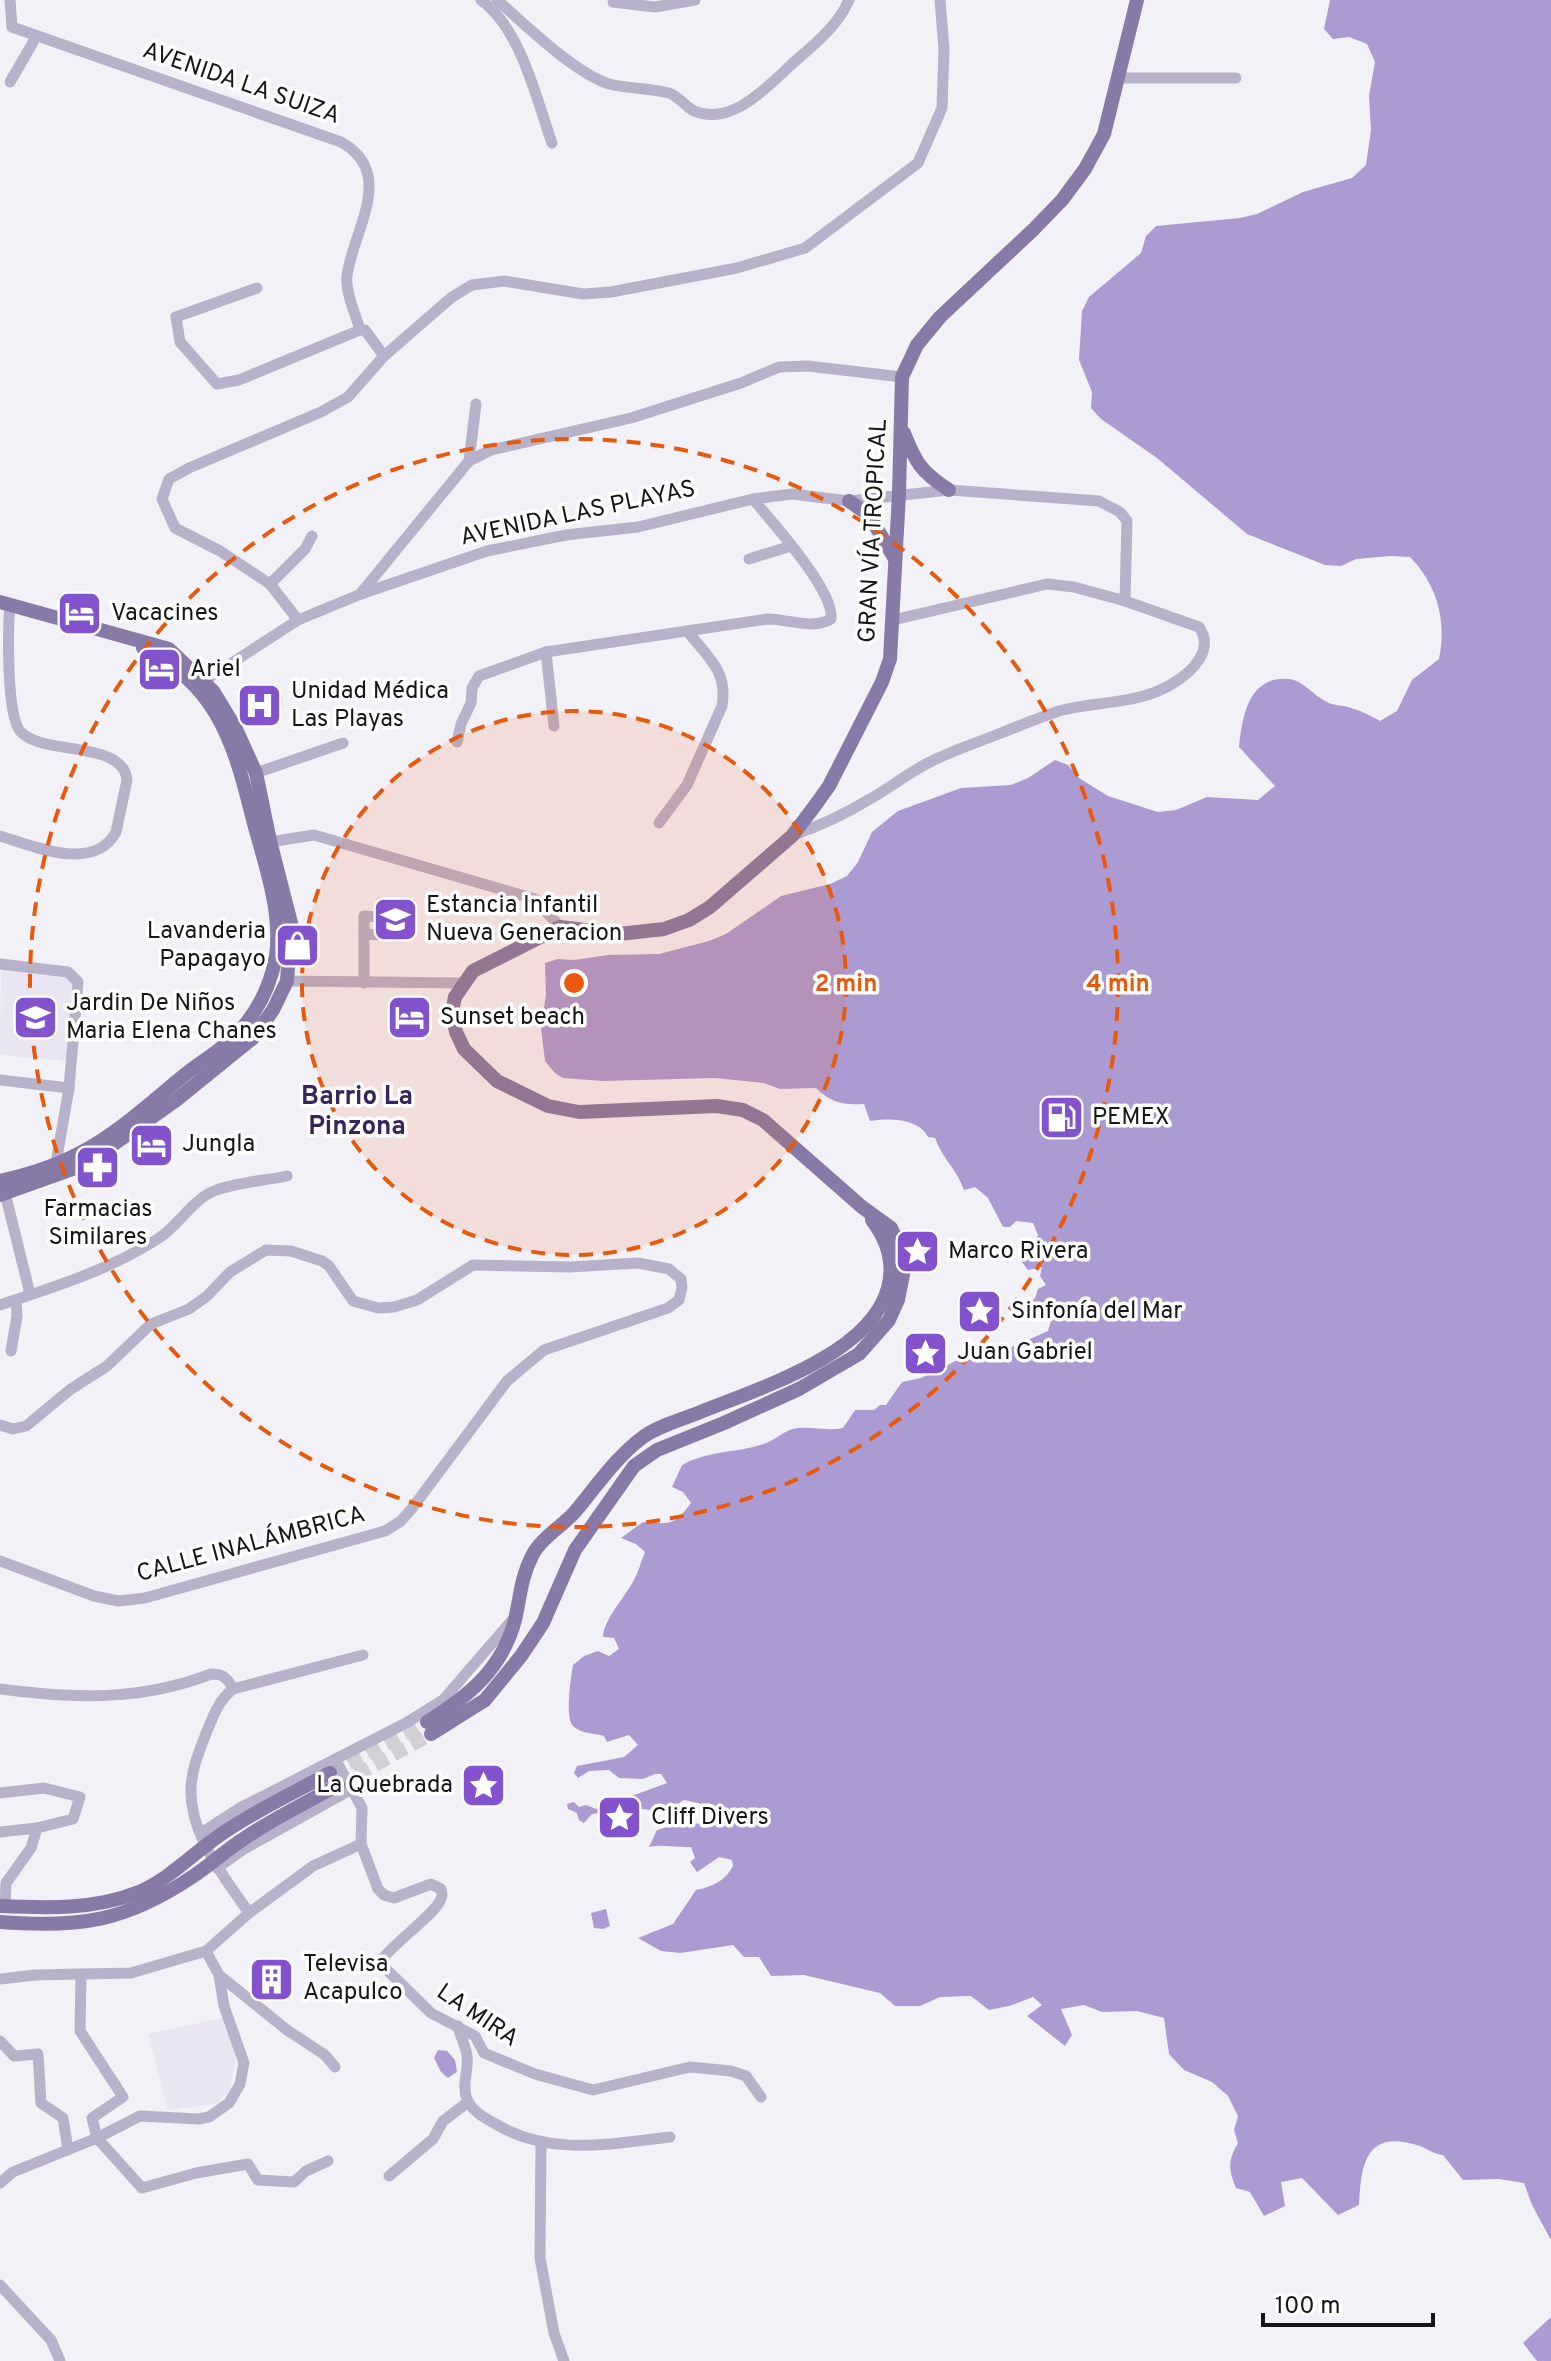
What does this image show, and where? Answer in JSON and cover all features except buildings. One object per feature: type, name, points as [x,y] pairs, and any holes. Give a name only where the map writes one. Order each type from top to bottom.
[{"type":"main road","name":"GRAN VÍA TROPICAL","points":[[560,927],[619,934],[664,929],[689,920],[710,907],[792,836],[829,786],[882,682],[890,659],[902,377],[917,345],[940,317],[1034,229],[1077,179],[1104,134],[1137,0]]},
{"type":"main road","points":[[901,425],[914,460],[924,473],[949,490]]},
{"type":"main road","points":[[849,501],[869,515],[895,559]]},
{"type":"main road","points":[[5,607],[144,648],[213,691],[235,727],[256,773],[272,896],[276,953],[271,977],[261,1002],[242,1029],[60,1169]]},
{"type":"main road","points":[[2,1188],[60,1169],[84,1165],[112,1148],[229,1060],[253,1038],[273,1010],[287,981],[291,923],[234,749],[202,684]]},
{"type":"main road","points":[[560,927],[473,971],[463,983],[455,997],[452,1012],[464,1049],[497,1081],[548,1106],[579,1112],[717,1106],[743,1110],[763,1120],[862,1207],[891,1228],[904,1264],[898,1300],[884,1328],[859,1354],[799,1389],[657,1450],[634,1466],[575,1550],[543,1623],[521,1656],[485,1700],[429,1728],[468,1694],[507,1647],[522,1578],[533,1552],[573,1514],[622,1455],[645,1435],[789,1375],[848,1344],[870,1322],[887,1293],[892,1273],[883,1234],[862,1207]]},
{"type":"main road","points":[[2,1906],[54,1908],[118,1898],[141,1891],[181,1866],[203,1840],[339,1776]]},
{"type":"main road","points":[[0,1922],[84,1923],[109,1918],[147,1903],[216,1864],[243,1839],[339,1776]]},
{"type":"street","points":[[0,35],[12,27],[10,0]]},
{"type":"street","points":[[481,0],[491,7],[520,51],[552,143]]},
{"type":"street","points":[[497,0],[588,74],[621,86],[672,94],[694,111],[713,113],[733,110],[751,101],[829,31],[843,15],[849,0]]},
{"type":"street","points":[[613,2],[655,7],[695,0]]},
{"type":"street","points":[[298,620],[270,584],[220,551],[175,528],[162,499],[169,479],[348,397],[384,356],[452,297],[472,285],[504,281],[583,294],[611,292],[737,268],[805,248],[918,163],[942,108],[944,49],[940,0]]},
{"type":"street","name":"AVENIDA LA SUIZA","points":[[12,27],[341,142],[356,151],[366,166],[372,188],[346,280],[360,330],[365,330],[384,356]]},
{"type":"street","points":[[10,82],[36,37]]},
{"type":"street","points":[[1118,78],[1236,78]]},
{"type":"street","points":[[257,288],[176,317],[180,342],[217,384],[239,380],[360,330]]},
{"type":"street","points":[[361,594],[469,461],[491,450],[631,418],[741,383],[779,367],[808,366],[902,377]]},
{"type":"street","points":[[469,461],[476,404]]},
{"type":"street","name":"AVENIDA LAS PLAYAS","points":[[202,684],[298,620],[361,594],[487,551],[566,535],[638,527],[753,499],[792,494],[849,501],[949,490],[1099,501],[1111,505],[1127,521],[1125,601]]},
{"type":"street","points":[[457,742],[471,703],[472,688],[479,676],[546,652],[767,619],[815,625],[831,619],[829,601],[815,577],[753,499]]},
{"type":"street","points":[[270,584],[305,549],[312,536]]},
{"type":"street","points":[[749,559],[791,546]]},
{"type":"street","points":[[792,836],[820,826],[927,764],[965,747],[1060,711],[1150,694],[1170,686],[1199,661],[1206,646],[1206,636],[1199,627],[1125,601],[1074,587],[1047,584],[893,620]]},
{"type":"street","points":[[0,836],[59,853],[96,850],[112,840],[116,832],[127,780],[126,772],[113,759],[40,742],[22,734],[14,716],[5,607]]},
{"type":"street","points":[[659,823],[687,785],[724,695],[721,672],[687,631]]},
{"type":"street","points":[[546,652],[554,726]]},
{"type":"street","points":[[256,773],[343,743]]},
{"type":"street","points":[[264,843],[314,835],[535,899],[560,927]]},
{"type":"street","points":[[364,983],[364,916],[390,918]]},
{"type":"street","points":[[364,934],[402,936]]},
{"type":"street","points":[[0,964],[68,972],[78,982],[60,1169]]},
{"type":"street","points":[[287,981],[463,983]]},
{"type":"street","points":[[0,1080],[69,1088]]},
{"type":"street","points":[[0,1305],[82,1278],[158,1239],[180,1222],[197,1202],[214,1191],[287,1176]]},
{"type":"street","points":[[2,1188],[30,1294]]},
{"type":"street","name":"CALLE INALÁMBRICA","points":[[0,1425],[13,1429],[26,1426],[71,1389],[107,1366],[151,1324],[189,1309],[207,1296],[230,1272],[266,1250],[299,1252],[322,1261],[329,1266],[353,1301],[378,1308],[417,1300],[473,1265],[570,1267],[638,1263],[669,1269],[681,1279],[679,1300],[668,1308],[544,1350],[525,1365],[507,1381],[407,1514],[385,1531],[145,1598],[118,1601],[94,1596],[0,1561]]},
{"type":"street","points":[[11,1351],[17,1316],[16,1300]]},
{"type":"street","points":[[0,1979],[131,1973],[206,1951],[249,1913],[313,1866],[361,1844],[362,1808],[339,1776],[406,1723],[443,1700],[516,1616]]},
{"type":"street","points":[[249,1913],[216,1864],[203,1840],[194,1812],[191,1781],[213,1714],[222,1698],[233,1689],[363,1655]]},
{"type":"street","points":[[0,1689],[69,1696],[124,1695],[163,1691],[211,1674],[220,1674],[228,1679],[233,1689]]},
{"type":"street","points":[[0,1793],[44,1788],[80,1797],[73,1819],[37,1828],[0,1832]]},
{"type":"street","points":[[2,1906],[6,1883],[31,1848],[37,1828]]},
{"type":"street","name":"LA MIRA","points":[[361,1844],[378,1889],[384,1895],[394,1898],[431,1884],[441,1889],[441,1899],[435,1907],[384,1957],[385,1968],[431,2013],[475,2036],[484,2053],[496,2060],[593,2090],[690,2067],[731,2071],[746,2076],[761,2097]]},
{"type":"street","points":[[2,2178],[97,2138],[140,2116],[199,2119],[209,2117],[229,2103],[240,2084],[244,2063],[224,2006],[219,1975],[206,1951]]},
{"type":"street","points":[[81,1974],[80,2031],[123,2097],[92,2118],[97,2138],[142,2188],[196,2173],[248,2164],[258,2180],[294,2182],[306,2171],[328,2161]]},
{"type":"street","points":[[219,1975],[287,2030],[313,2046],[335,2067]]},
{"type":"street","points":[[458,2026],[467,2055],[465,2093],[468,2102],[477,2113],[505,2130],[541,2142],[595,2146],[670,2137]]},
{"type":"street","points":[[0,2041],[14,2056],[38,2054],[41,2103],[63,2118],[68,2150]]},
{"type":"street","points":[[389,2176],[433,2139],[443,2121],[468,2102]]},
{"type":"street","points":[[541,2142],[540,2258],[554,2333],[564,2361]]},
{"type":"street","points":[[0,2285],[51,2340],[60,2361]]},
{"type":"shaded area","points":[[1330,0],[1551,0],[1551,2240],[1524,2183],[1499,2179],[1463,2180],[1443,2155],[1402,2142],[1388,2142],[1370,2153],[1362,2176],[1359,2205],[1338,2215],[1302,2178],[1281,2182],[1285,2206],[1264,2216],[1250,2192],[1236,2188],[1232,2175],[1230,2165],[1238,2143],[1234,2130],[1238,2116],[1228,2096],[1212,2082],[1184,2070],[1169,2054],[1164,2018],[1137,2011],[1102,2012],[1084,2005],[1061,2009],[1072,2035],[1065,2046],[1027,2016],[1042,2005],[1033,1997],[989,2010],[971,1996],[940,1997],[920,2006],[895,2006],[880,1993],[804,1975],[771,1976],[759,1957],[744,1957],[733,1945],[680,1953],[661,1951],[638,1938],[673,1924],[696,1890],[718,1882],[733,1866],[732,1860],[719,1857],[697,1872],[690,1862],[695,1858],[691,1847],[649,1847],[657,1830],[684,1822],[701,1824],[715,1814],[708,1810],[707,1805],[684,1800],[664,1812],[643,1809],[592,1814],[584,1823],[577,1813],[568,1809],[567,1804],[574,1802],[579,1807],[586,1805],[596,1809],[667,1783],[661,1774],[643,1779],[619,1778],[609,1770],[589,1771],[578,1778],[574,1773],[577,1766],[624,1757],[638,1745],[629,1735],[607,1742],[604,1736],[574,1727],[569,1716],[569,1698],[573,1665],[584,1656],[598,1651],[609,1656],[619,1649],[614,1638],[603,1637],[604,1630],[635,1578],[645,1552],[621,1538],[643,1522],[676,1520],[691,1503],[683,1492],[672,1487],[682,1465],[704,1456],[766,1443],[794,1429],[843,1428],[855,1410],[874,1410],[886,1405],[902,1382],[921,1378],[990,1344],[1003,1351],[1048,1331],[1051,1321],[1035,1312],[1029,1303],[1038,1289],[1046,1285],[1040,1276],[1042,1267],[1028,1270],[1021,1261],[1021,1252],[1034,1245],[1038,1235],[1033,1223],[1016,1221],[1010,1227],[1003,1227],[988,1198],[975,1187],[964,1190],[935,1138],[928,1137],[918,1126],[894,1120],[870,1121],[864,1104],[838,1102],[816,1088],[780,1089],[764,1083],[715,1078],[603,1081],[563,1078],[555,1073],[545,1061],[541,1028],[546,995],[545,963],[608,955],[659,954],[709,941],[726,934],[781,896],[830,884],[847,876],[858,862],[872,832],[898,811],[961,788],[1011,785],[1055,760],[1068,765],[1079,778],[1108,796],[1158,812],[1176,810],[1207,797],[1258,800],[1275,786],[1239,747],[1245,712],[1256,691],[1264,684],[1275,680],[1294,680],[1327,702],[1380,721],[1397,711],[1412,680],[1439,659],[1442,631],[1438,604],[1427,579],[1410,557],[1356,559],[1341,566],[1325,565],[1247,534],[1157,458],[1101,419],[1091,408],[1092,392],[1079,360],[1082,311],[1089,297],[1141,253],[1146,236],[1156,226],[1257,214],[1303,192],[1352,178],[1366,165],[1371,130],[1369,96],[1375,62],[1367,44],[1349,37],[1333,39],[1324,29]]},
{"type":"shaded area","name":"Unidad Médica Las Playas","points":[[282,694],[284,709],[239,718],[236,703]]},
{"type":"shaded area","name":"Estancia Infantil Nueva Generacion","points":[[377,896],[413,908],[415,936],[376,933]]},
{"type":"shaded area","name":"Jardin De Niños Maria Elena Chanes","points":[[1,967],[66,974],[72,980],[67,1061],[0,1055]]},
{"type":"shaded area","points":[[606,1909],[610,1926],[594,1928],[591,1913]]},
{"type":"shaded area","points":[[226,2017],[236,2061],[229,2092],[217,2104],[168,2110],[148,2034]]},
{"type":"shaded area","points":[[438,2050],[447,2051],[455,2060],[457,2072],[448,2078],[434,2058]]},
{"type":"shaded area","points":[[1551,2317],[1551,2361],[1537,2361],[1523,2343]]},
{"type":"tunnel","points":[[330,1773],[427,1722]]},
{"type":"tunnel","points":[[338,1785],[431,1734]]},
{"type":"place","name":"Vacacines","points":[[80,614]]},
{"type":"place","name":"Ariel","points":[[159,670]]},
{"type":"place","name":"Unidad Médica Las Playas","points":[[260,706]]},
{"type":"place","name":"Estancia Infantil Nueva Generacion","points":[[395,920]]},
{"type":"place","name":"Lavanderia Papagayo","points":[[297,946]]},
{"type":"place","name":"Jardin De Niños Maria Elena Chanes","points":[[35,1018]]},
{"type":"place","name":"Sunset beach","points":[[409,1018]]},
{"type":"place","name":"PEMEX","points":[[1061,1118]]},
{"type":"place","name":"Jungla","points":[[151,1145]]},
{"type":"place","name":"Farmacias Similares","points":[[98,1168]]},
{"type":"place","name":"Marco Rivera","points":[[917,1252]]},
{"type":"place","name":"Sinfonía del Mar","points":[[980,1312]]},
{"type":"place","name":"Juan Gabriel","points":[[926,1353]]},
{"type":"place","name":"La Quebrada","points":[[484,1786]]},
{"type":"place","name":"Cliff Divers","points":[[620,1818]]},
{"type":"place","name":"Televisa Acapulco","points":[[272,1979]]},
{"type":"district","name":"Barrio La Pinzona","points":[[357,1112]]}]
